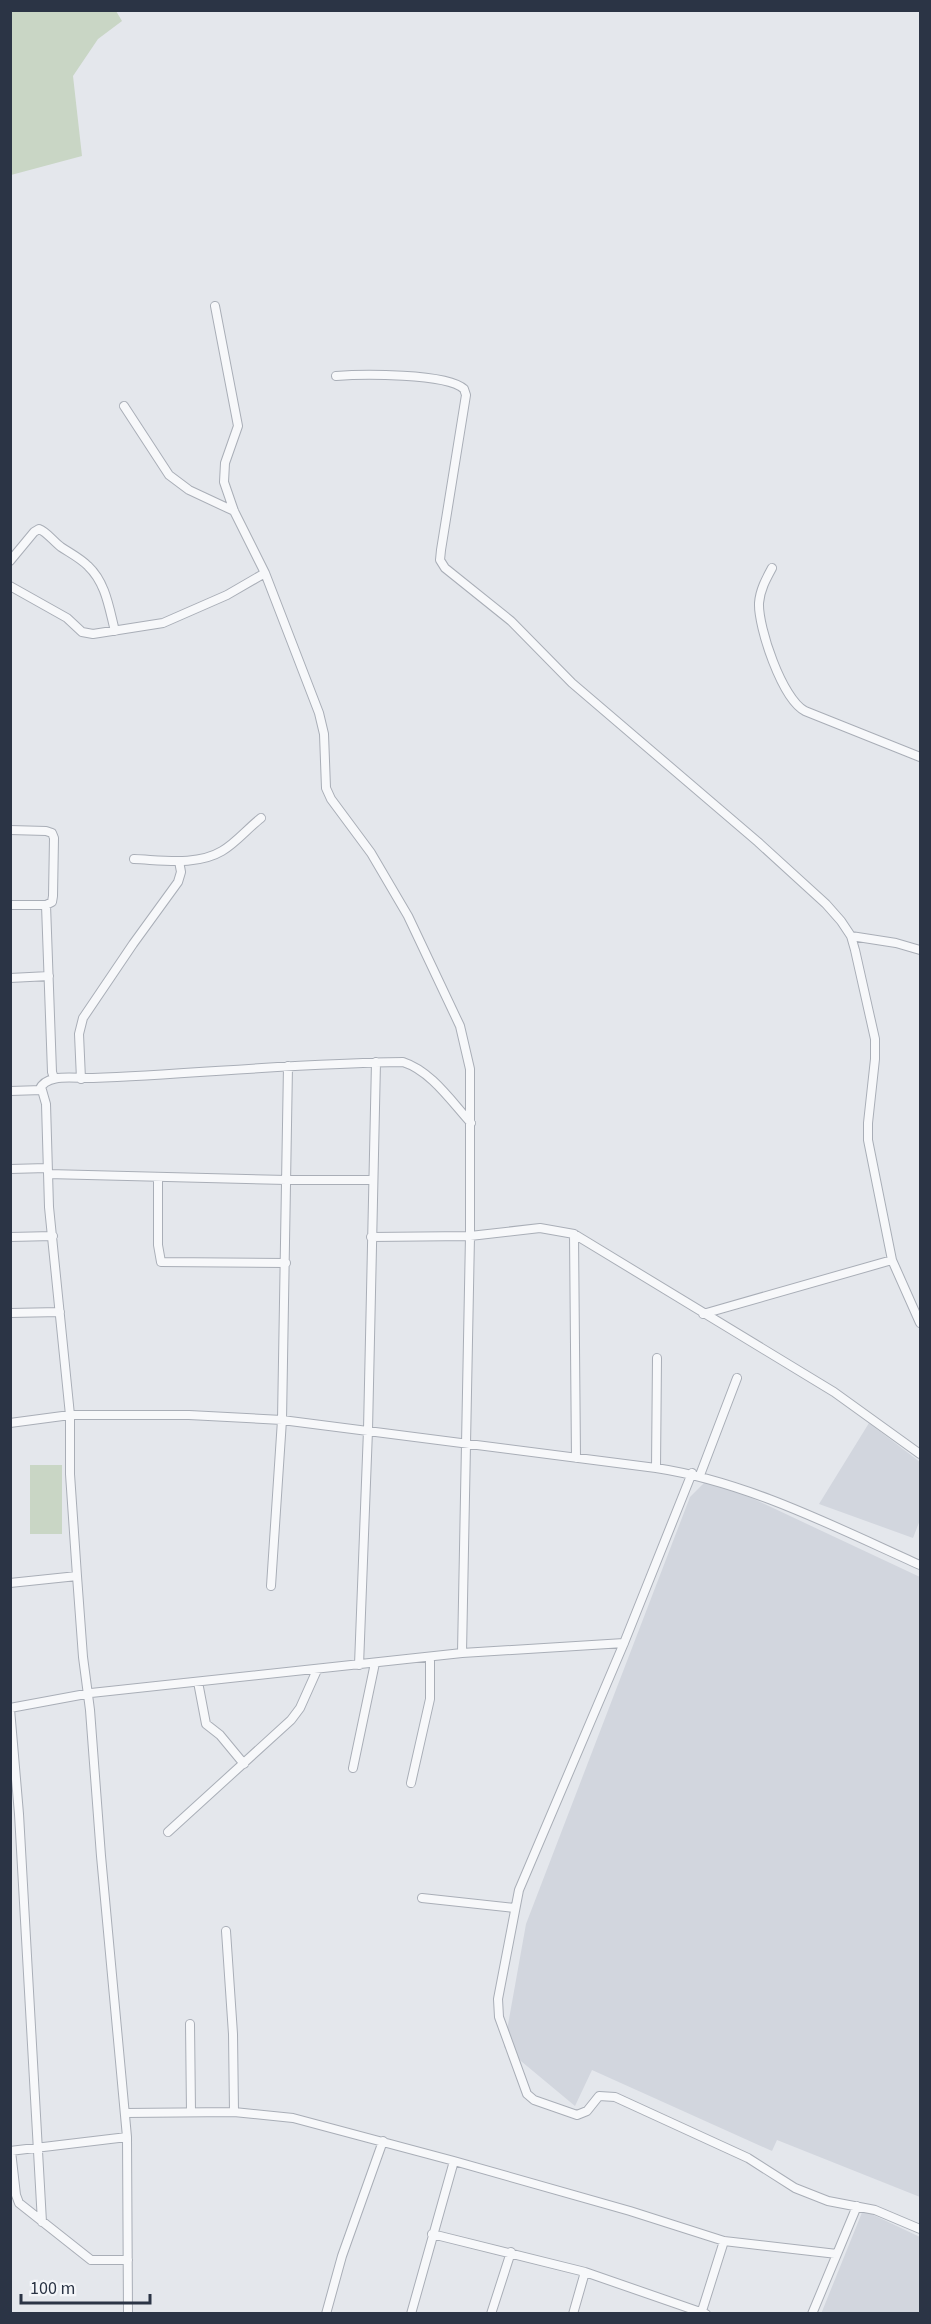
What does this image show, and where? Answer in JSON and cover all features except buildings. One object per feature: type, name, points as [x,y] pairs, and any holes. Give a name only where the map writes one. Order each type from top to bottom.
[{"type":"street","points":[[215,306],[238,426],[223,474],[224,482],[234,511],[265,573],[323,723],[326,788],[331,799],[371,854],[401,904],[460,1026],[471,1069],[462,1653]]},
{"type":"street","points":[[336,376],[369,374],[408,376],[455,383],[465,389],[441,550],[440,560],[445,568],[511,621],[572,683],[758,842],[826,904],[851,936],[875,1039],[875,1059],[867,1122],[868,1140],[892,1260],[921,1323]]},
{"type":"street","points":[[124,406],[169,475],[189,490],[234,511]]},
{"type":"street","points":[[10,561],[34,532],[39,529],[43,531],[98,576],[104,588],[116,631]]},
{"type":"street","points":[[772,568],[762,588],[759,604],[761,622],[768,650],[797,706],[921,757]]},
{"type":"street","points":[[10,586],[67,618],[82,632],[93,634],[163,623],[228,595],[265,573]]},
{"type":"street","points":[[134,859],[179,861],[207,858],[223,851],[261,818]]},
{"type":"street","points":[[10,830],[46,831],[54,835],[52,902],[46,905],[10,905]]},
{"type":"street","points":[[81,1079],[80,1034],[83,1018],[178,882],[181,872],[179,861]]},
{"type":"street","points":[[46,905],[51,1072],[54,1078]]},
{"type":"street","points":[[851,936],[896,943],[921,950]]},
{"type":"street","points":[[10,978],[49,976]]},
{"type":"street","points":[[359,1665],[368,1430],[376,1062]]},
{"type":"street","points":[[39,1090],[43,1083],[54,1078],[81,1079],[288,1066],[402,1062],[417,1067],[471,1123]]},
{"type":"street","points":[[271,1586],[282,1419],[288,1066]]},
{"type":"street","points":[[10,1091],[42,1090],[46,1104],[53,1236],[70,1415],[70,1474],[76,1576],[128,2137],[128,2313]]},
{"type":"street","points":[[10,1169],[158,1178],[373,1180]]},
{"type":"street","points":[[158,1178],[158,1245],[161,1262],[286,1263]]},
{"type":"street","points":[[371,1237],[470,1236],[540,1228],[574,1234],[834,1392],[921,1454]]},
{"type":"street","points":[[574,1234],[576,1458]]},
{"type":"street","points":[[10,1237],[53,1236]]},
{"type":"street","points":[[703,1314],[892,1260]]},
{"type":"street","points":[[10,1313],[60,1312]]},
{"type":"street","points":[[656,1468],[657,1358]]},
{"type":"street","points":[[737,1378],[519,1890],[498,1999],[499,2017],[529,2097],[577,2115],[587,2111],[599,2096],[615,2097],[748,2158],[795,2188],[828,2201],[876,2210],[921,2229]]},
{"type":"street","points":[[10,1423],[70,1415],[189,1415],[282,1419],[696,1474],[771,1501],[921,1565]]},
{"type":"street","points":[[10,1583],[76,1576]]},
{"type":"street","points":[[42,2222],[30,2043],[19,1814],[10,1708],[87,1694],[462,1653],[624,1643]]},
{"type":"street","points":[[411,1783],[430,1699],[430,1657]]},
{"type":"street","points":[[352,1768],[375,1663]]},
{"type":"street","points":[[168,1832],[296,1714],[317,1670]]},
{"type":"street","points":[[198,1682],[206,1724],[219,1735],[244,1764]]},
{"type":"street","points":[[422,1898],[514,1908]]},
{"type":"street","points":[[226,1931],[233,2034],[234,2112]]},
{"type":"street","points":[[190,2024],[191,2112]]},
{"type":"street","points":[[125,2113],[234,2112],[293,2118],[630,2211],[724,2241],[837,2254]]},
{"type":"street","points":[[128,2137],[11,2151],[17,2201],[91,2260],[128,2260]]},
{"type":"street","points":[[326,2313],[342,2256],[383,2141]]},
{"type":"street","points":[[411,2313],[454,2161]]},
{"type":"street","points":[[812,2313],[857,2206]]},
{"type":"street","points":[[432,2234],[585,2272],[703,2313],[724,2241]]},
{"type":"street","points":[[491,2313],[511,2252]]},
{"type":"street","points":[[573,2313],[585,2272]]},
{"type":"shaded area","points":[[869,1423],[920,1462],[920,1520],[913,1538],[819,1504]]},
{"type":"shaded area","points":[[709,1478],[920,1577],[920,2197],[777,2140],[772,2151],[592,2070],[575,2106],[504,2047],[526,1924],[690,1497]]},
{"type":"shaded area","points":[[863,2210],[920,2237],[920,2313],[821,2314]]},
{"type":"green space","points":[[11,10],[116,11],[122,21],[98,39],[73,76],[82,156],[11,175]]},
{"type":"green space","points":[[30,1465],[62,1465],[62,1534],[30,1534]]}]
